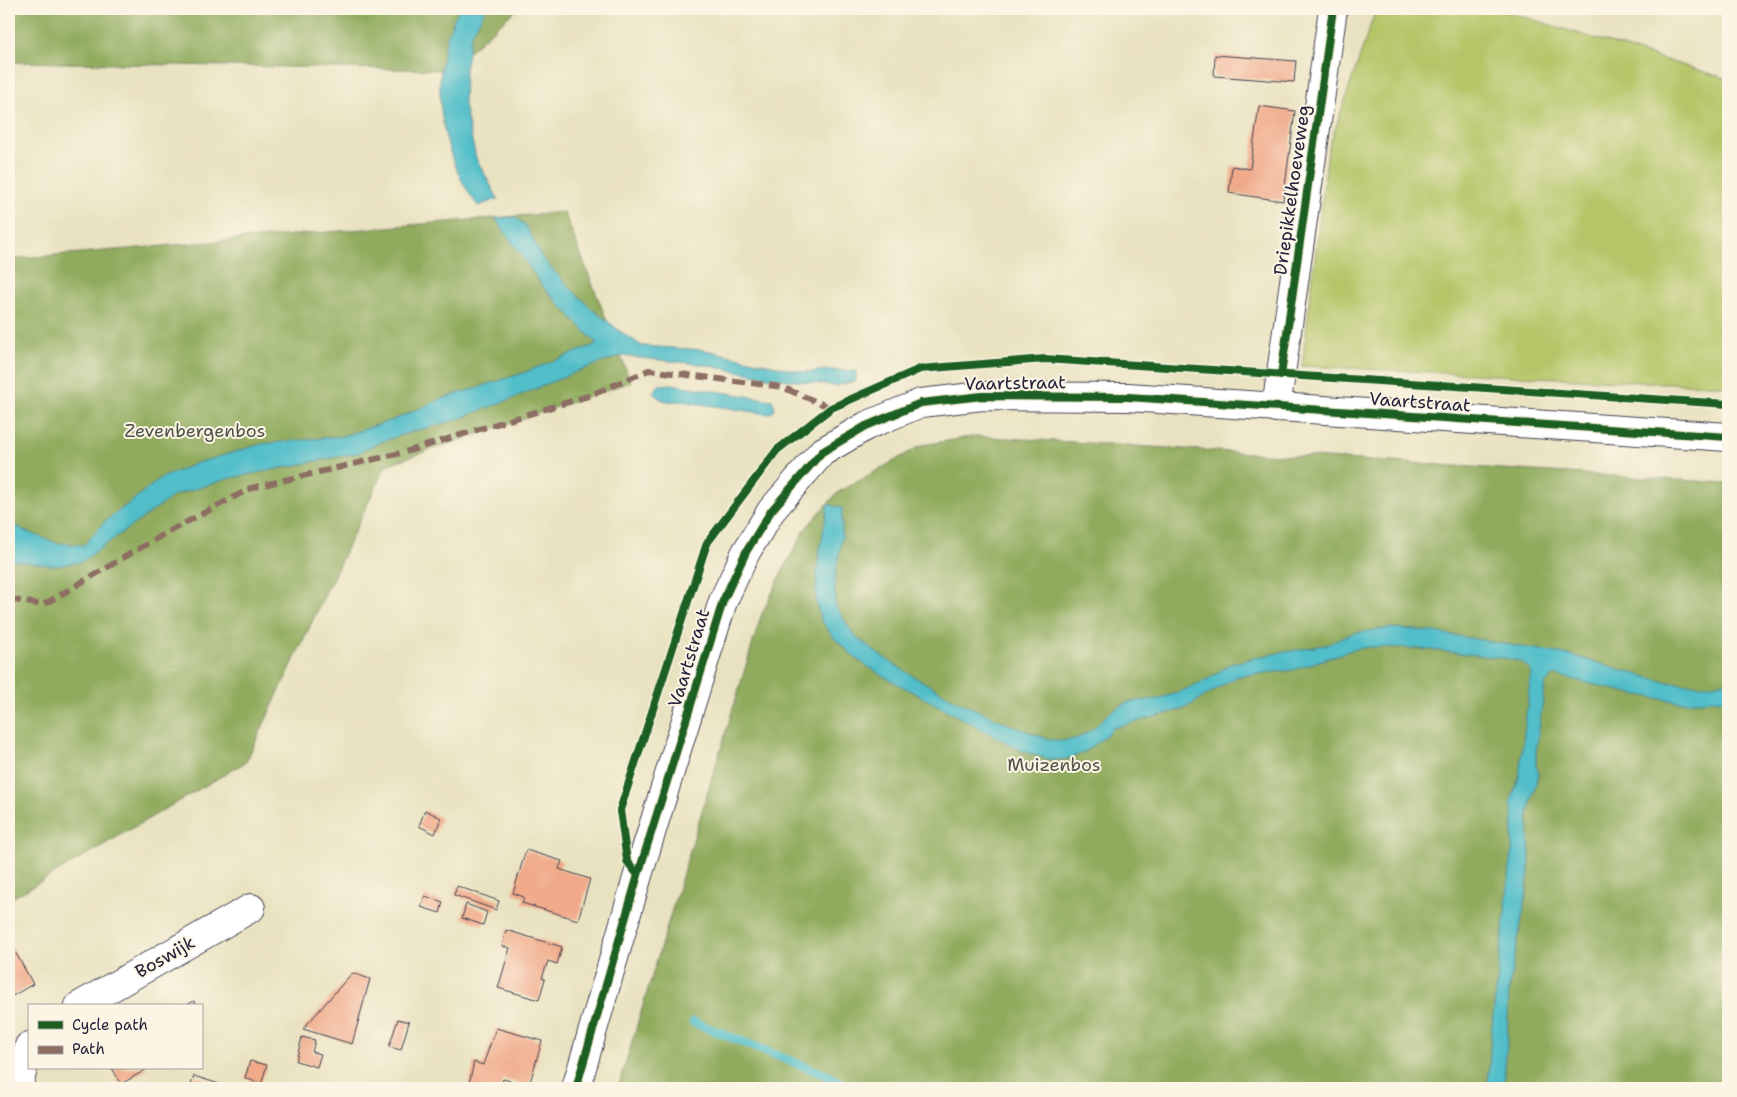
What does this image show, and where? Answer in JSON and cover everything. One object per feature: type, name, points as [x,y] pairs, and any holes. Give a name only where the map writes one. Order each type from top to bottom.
[{"type":"street","name":"Driepikkelhoeveweg","points":[[1276,408],[1333,9]]},
{"type":"street","name":"Vaartstraat","points":[[576,1088],[638,875],[723,601],[746,552],[771,511],[822,452],[866,426],[921,403],[982,396],[1128,397],[1728,437]]},
{"type":"street","name":"Boswijk","points":[[83,1004],[251,908]]},
{"type":"street","points":[[18,1088],[28,1050]]},
{"type":"green space","points":[[9,9],[517,9],[448,70],[9,62]]},
{"type":"green space","points":[[1376,9],[1498,9],[1728,79],[1728,386],[1302,366],[1328,150]]},
{"type":"green space","name":"Zevenbergenbos","points":[[564,212],[631,382],[386,465],[246,762],[9,900],[9,259]]},
{"type":"green space","name":"Muizenbos","points":[[976,436],[1728,483],[1728,1088],[618,1088],[761,616],[805,529],[837,493],[922,445]]},
{"type":"water","points":[[459,9],[486,9],[471,35],[465,69],[464,105],[476,158],[498,199],[478,206],[464,185],[454,162],[441,110],[442,57],[449,32]]},
{"type":"water","points":[[515,217],[526,226],[543,259],[568,286],[592,309],[642,346],[705,350],[803,372],[856,371],[856,381],[836,386],[767,377],[700,364],[621,356],[578,371],[453,421],[381,442],[358,453],[231,478],[175,495],[81,562],[56,566],[9,560],[9,522],[25,531],[57,543],[84,545],[105,521],[159,479],[197,463],[261,444],[342,436],[393,420],[441,399],[520,374],[597,344],[543,287],[495,218]]},
{"type":"water","points":[[671,384],[772,400],[775,407],[773,412],[768,414],[680,401],[665,401],[653,392],[659,385]]},
{"type":"water","points":[[828,504],[842,508],[842,537],[835,576],[835,605],[854,635],[906,672],[957,701],[1048,739],[1063,741],[1078,738],[1093,729],[1110,712],[1128,702],[1157,699],[1177,693],[1208,679],[1230,664],[1261,656],[1325,645],[1353,633],[1392,628],[1428,631],[1570,655],[1665,682],[1706,685],[1728,681],[1728,699],[1681,702],[1633,694],[1554,675],[1545,684],[1536,752],[1536,766],[1539,773],[1528,813],[1530,861],[1526,898],[1509,987],[1503,1088],[1488,1088],[1491,1034],[1512,851],[1513,818],[1511,800],[1519,777],[1531,671],[1522,662],[1503,658],[1412,648],[1369,647],[1352,650],[1293,670],[1238,676],[1184,709],[1113,728],[1085,752],[1071,758],[1047,759],[1022,751],[883,676],[859,661],[833,637],[821,620],[816,601],[817,567]]},
{"type":"building","points":[[1215,55],[1296,61],[1294,82],[1214,76]]},
{"type":"building","points":[[1259,106],[1295,111],[1283,201],[1229,193],[1232,166],[1250,169]]},
{"type":"building","points":[[425,810],[441,818],[435,834],[419,826]]},
{"type":"building","points":[[526,850],[562,861],[559,869],[590,879],[578,920],[522,903],[524,897],[513,893]]},
{"type":"building","points":[[457,886],[499,901],[496,910],[454,895]]},
{"type":"building","points":[[425,896],[443,902],[440,913],[421,907]]},
{"type":"building","points":[[466,904],[487,912],[483,925],[462,918]]},
{"type":"building","points":[[506,930],[562,947],[557,964],[548,961],[542,978],[545,979],[539,1000],[498,988],[510,948],[502,946]]},
{"type":"building","points":[[13,948],[33,984],[9,998],[9,951]]},
{"type":"building","points":[[352,973],[370,979],[352,1044],[303,1029]]},
{"type":"building","points":[[398,1019],[409,1022],[401,1050],[389,1047]]},
{"type":"building","points":[[496,1028],[542,1041],[529,1086],[503,1079],[500,1088],[468,1088],[474,1062],[483,1065]]},
{"type":"building","points":[[302,1037],[315,1040],[312,1052],[321,1054],[317,1067],[296,1061]]},
{"type":"building","points":[[250,1061],[267,1065],[261,1084],[245,1078]]},
{"type":"building","points":[[113,1070],[146,1070],[121,1084]]},
{"type":"building","points":[[194,1076],[232,1088],[190,1088]]},
{"type":"waterway","points":[[693,1022],[831,1077],[849,1088]]},
{"type":"marked path","points":[[9,599],[43,605],[164,534],[251,488],[405,452],[591,395],[649,370],[782,387],[831,408]]},
{"type":"cycle path","points":[[1281,375],[1333,9]]},
{"type":"cycle path","points":[[638,875],[627,861],[620,810],[707,543],[777,450],[831,408],[920,369],[1045,359],[1728,404]]},
{"type":"cycle path","points":[[576,1088],[638,875],[723,601],[746,552],[771,511],[822,452],[866,426],[921,403],[982,396],[1128,397],[1728,437]]}]
